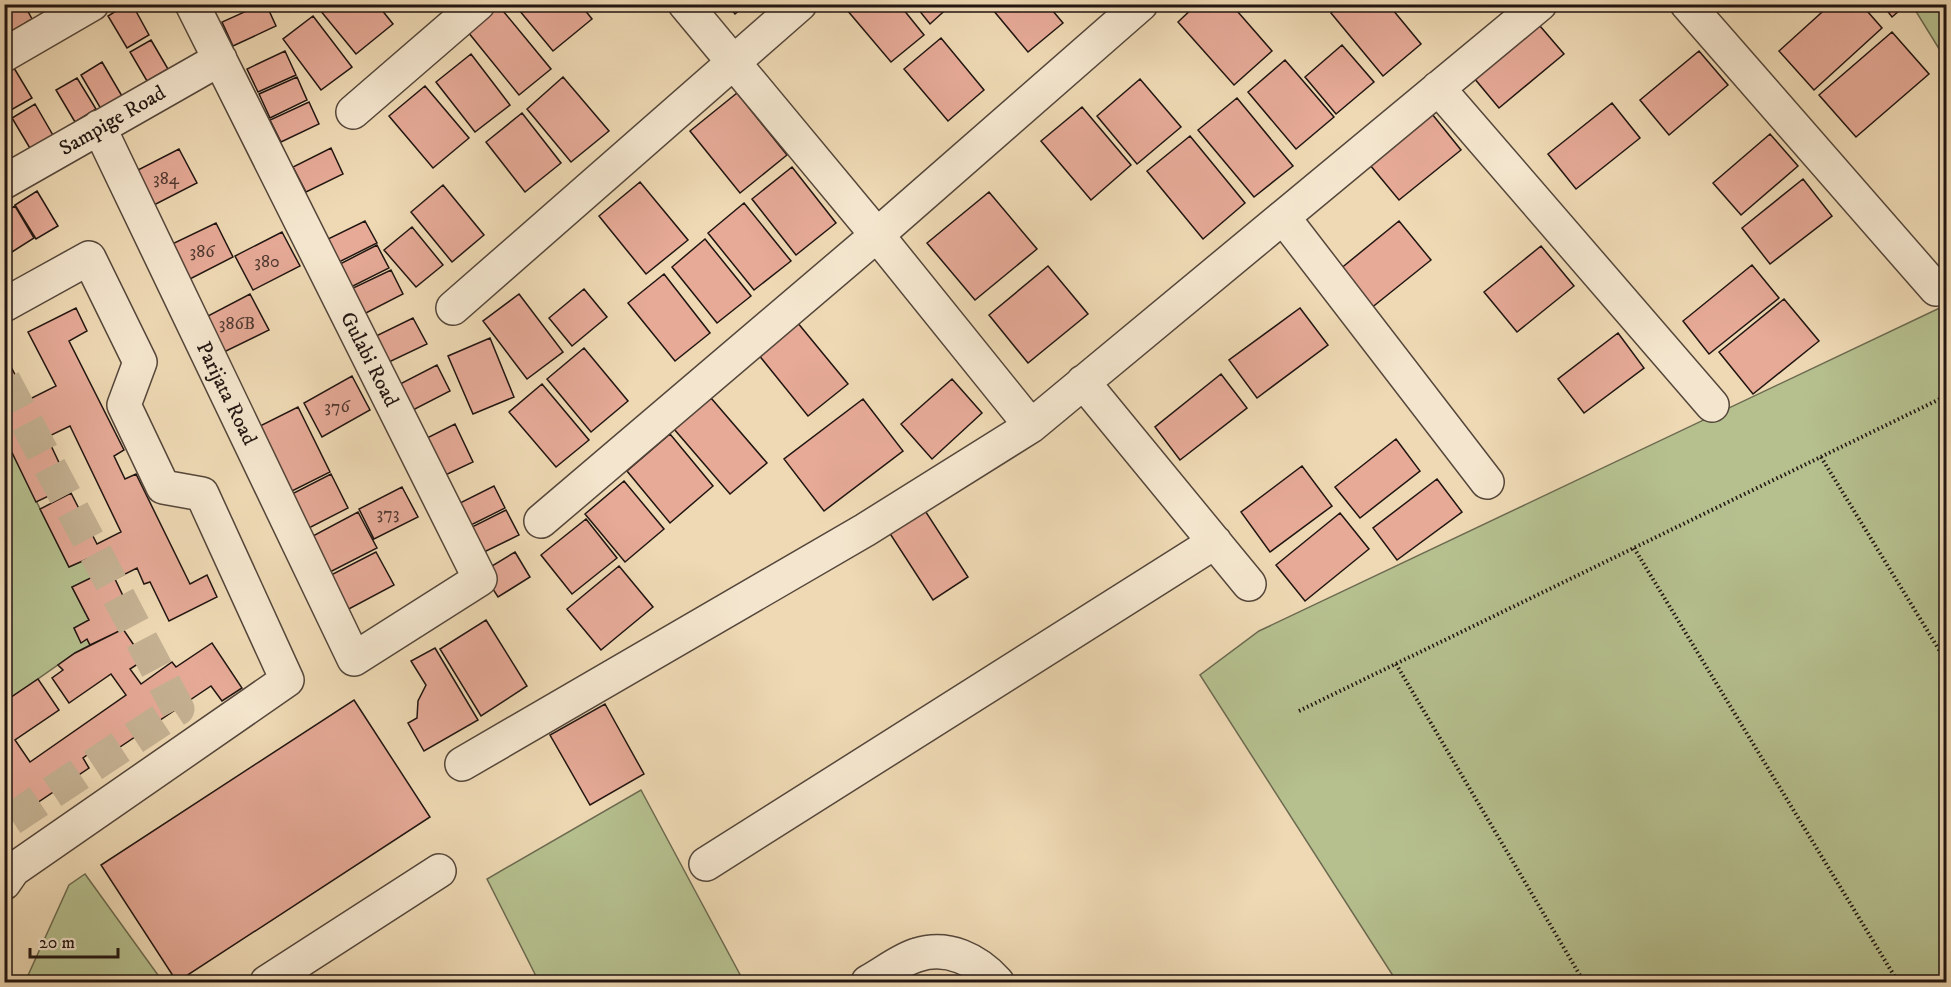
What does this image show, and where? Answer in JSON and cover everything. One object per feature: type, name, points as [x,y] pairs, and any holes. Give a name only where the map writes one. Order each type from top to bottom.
[{"type":"street","points":[[4,55],[92,4]]},
{"type":"street","name":"Gulabi Road","points":[[192,4],[480,579],[354,659]]},
{"type":"street","points":[[353,112],[478,4]]},
{"type":"street","points":[[685,4],[877,235],[1031,426]]},
{"type":"street","points":[[453,308],[800,4]]},
{"type":"street","points":[[541,521],[877,235],[1141,4]]},
{"type":"street","points":[[462,764],[865,530],[1031,426],[1540,4]]},
{"type":"street","points":[[1687,4],[1935,289]]},
{"type":"street","name":"Sampige Road","points":[[4,182],[220,59]]},
{"type":"street","points":[[1438,88],[1712,405]]},
{"type":"street","name":"Parijata Road","points":[[99,127],[354,659]]},
{"type":"street","points":[[1283,217],[1487,482]]},
{"type":"street","points":[[4,304],[89,258],[140,362],[124,405],[163,487],[202,494],[287,680],[14,870],[4,883]]},
{"type":"street","points":[[1083,382],[1249,584]]},
{"type":"street","points":[[706,864],[1215,542]]},
{"type":"street","points":[[267,982],[439,871]]},
{"type":"street","points":[[868,982],[915,955],[930,952],[959,955],[974,961],[997,982]]},
{"type":"path","points":[[1299,711],[1946,396]]},
{"type":"path","points":[[1821,457],[1947,661]]},
{"type":"path","points":[[1634,548],[1898,982]]},
{"type":"path","points":[[1396,664],[1584,982]]},
{"type":"green space","points":[[1912,5],[1946,5],[1946,60]]},
{"type":"green space","points":[[1946,305],[1946,982],[1397,982],[1200,675],[1259,631]]},
{"type":"green space","points":[[4,436],[69,567],[87,559],[95,576],[72,587],[89,620],[74,628],[81,642],[87,639],[90,645],[5,702]]},
{"type":"green space","points":[[641,790],[744,982],[539,982],[487,879]]},
{"type":"green space","points":[[85,874],[163,982],[25,982],[69,885]]},
{"type":"building","points":[[4,4],[24,4],[32,19],[9,33],[4,26]]},
{"type":"building","points":[[127,4],[132,4],[149,35],[127,48],[108,16]]},
{"type":"building","points":[[266,4],[276,26],[233,46],[222,22]]},
{"type":"building","points":[[315,4],[377,4],[393,24],[356,54]]},
{"type":"building","points":[[514,4],[580,4],[592,19],[553,51]]},
{"type":"building","points":[[727,4],[747,4],[735,14]]},
{"type":"building","points":[[854,4],[899,4],[924,35],[891,62],[847,10]]},
{"type":"building","points":[[914,4],[952,4],[930,24]]},
{"type":"building","points":[[988,4],[1047,4],[1063,23],[1028,52]]},
{"type":"building","points":[[1197,4],[1231,4],[1272,51],[1234,85],[1178,22]]},
{"type":"building","points":[[1341,4],[1388,4],[1421,44],[1383,76],[1331,13]]},
{"type":"building","points":[[1831,4],[1861,4],[1882,28],[1814,90],[1779,51]]},
{"type":"building","points":[[1882,4],[1907,4],[1892,17]]},
{"type":"building","points":[[499,6],[551,69],[519,95],[468,32]]},
{"type":"building","points":[[313,16],[352,67],[321,90],[283,39]]},
{"type":"building","points":[[1534,19],[1564,54],[1499,108],[1469,72]]},
{"type":"building","points":[[1892,32],[1929,74],[1856,137],[1819,95]]},
{"type":"building","points":[[941,38],[984,90],[948,121],[904,69]]},
{"type":"building","points":[[151,40],[168,69],[147,81],[130,52]]},
{"type":"building","points":[[1342,45],[1374,82],[1336,114],[1305,77]]},
{"type":"building","points":[[285,51],[296,75],[258,92],[247,69]]},
{"type":"building","points":[[1699,51],[1728,85],[1669,135],[1640,100]]},
{"type":"building","points":[[471,54],[510,105],[475,132],[436,82]]},
{"type":"building","points":[[1285,60],[1334,117],[1296,149],[1248,92]]},
{"type":"building","points":[[102,62],[122,96],[101,109],[81,75]]},
{"type":"building","points":[[14,68],[32,98],[11,110],[4,98],[4,73]]},
{"type":"building","points":[[297,77],[307,100],[270,118],[259,94]]},
{"type":"building","points":[[563,77],[609,131],[571,162],[527,109]]},
{"type":"building","points":[[77,78],[96,109],[75,122],[56,90]]},
{"type":"building","points":[[1140,79],[1181,127],[1137,164],[1097,116]]},
{"type":"building","points":[[425,86],[469,138],[433,168],[389,116]]},
{"type":"building","points":[[737,93],[787,155],[740,193],[690,131]]},
{"type":"building","points":[[1237,98],[1293,166],[1254,197],[1198,130]]},
{"type":"building","points":[[309,102],[319,124],[281,142],[270,120]]},
{"type":"building","points":[[1612,103],[1640,138],[1576,189],[1548,154]]},
{"type":"building","points":[[35,104],[54,137],[31,150],[12,118]]},
{"type":"building","points":[[1082,107],[1131,165],[1091,200],[1041,141]]},
{"type":"building","points":[[1428,109],[1461,150],[1399,200],[1365,159]]},
{"type":"building","points":[[522,113],[561,163],[525,192],[486,142]]},
{"type":"building","points":[[1770,134],[1798,166],[1741,215],[1713,183]]},
{"type":"building","points":[[1190,136],[1245,203],[1203,239],[1147,171]]},
{"type":"building","points":[[331,148],[343,174],[306,192],[293,167]]},
{"type":"building","points":[[179,149],[197,183],[152,206],[134,172]]},
{"type":"building","points":[[792,167],[836,223],[796,255],[752,199]]},
{"type":"building","points":[[1803,179],[1832,216],[1770,264],[1742,228]]},
{"type":"building","points":[[640,182],[688,240],[646,274],[599,216]]},
{"type":"building","points":[[443,185],[484,235],[452,262],[411,212]]},
{"type":"building","points":[[37,191],[58,226],[36,239],[15,205]]},
{"type":"building","points":[[989,192],[1037,249],[975,300],[927,243]]},
{"type":"building","points":[[744,203],[791,261],[754,290],[708,233]]},
{"type":"building","points":[[15,206],[34,238],[12,252],[4,240],[4,212]]},
{"type":"building","points":[[365,221],[377,243],[339,262],[328,239]]},
{"type":"building","points":[[1399,221],[1431,260],[1365,313],[1334,274]]},
{"type":"building","points":[[216,223],[233,257],[188,280],[170,245]]},
{"type":"building","points":[[412,227],[443,265],[416,287],[384,250]]},
{"type":"building","points":[[282,232],[300,266],[253,290],[235,256]]},
{"type":"building","points":[[705,239],[751,296],[717,323],[672,267]]},
{"type":"building","points":[[377,245],[389,268],[351,287],[340,264]]},
{"type":"building","points":[[1541,246],[1574,286],[1517,332],[1484,292]]},
{"type":"building","points":[[1752,265],[1779,298],[1709,354],[1683,321]]},
{"type":"building","points":[[1048,266],[1088,314],[1028,363],[989,315]]},
{"type":"building","points":[[391,270],[403,294],[364,314],[351,289]]},
{"type":"building","points":[[664,274],[710,333],[675,361],[628,303]]},
{"type":"building","points":[[584,289],[607,317],[572,346],[549,318]]},
{"type":"building","points":[[250,294],[269,330],[224,352],[206,317]]},
{"type":"building","points":[[519,294],[563,352],[527,379],[483,321]]},
{"type":"building","points":[[1784,299],[1819,341],[1753,394],[1719,352]]},
{"type":"building","points":[[76,308],[87,331],[69,341],[124,450],[114,456],[125,479],[136,474],[190,584],[207,575],[217,597],[169,621],[150,582],[144,584],[137,568],[115,579],[136,623],[90,645],[87,639],[81,643],[74,628],[89,620],[72,587],[95,576],[87,559],[69,567],[40,509],[71,493],[97,544],[121,532],[70,426],[47,437],[70,486],[36,502],[4,436],[4,353],[28,400],[56,386],[28,332]]},
{"type":"building","points":[[1300,308],[1328,345],[1257,398],[1229,360]]},
{"type":"building","points":[[413,318],[427,344],[389,362],[376,336]]},
{"type":"building","points":[[797,322],[848,384],[808,416],[758,354]]},
{"type":"building","points":[[1618,333],[1644,368],[1584,413],[1558,379]]},
{"type":"building","points":[[490,338],[514,397],[473,414],[448,356]]},
{"type":"building","points":[[584,348],[628,401],[591,432],[547,379]]},
{"type":"building","points":[[437,365],[450,391],[413,410],[400,384]]},
{"type":"building","points":[[1221,374],[1247,408],[1180,460],[1155,427]]},
{"type":"building","points":[[352,376],[370,410],[322,437],[304,403]]},
{"type":"building","points":[[952,379],[982,413],[932,459],[901,424]]},
{"type":"building","points":[[542,384],[589,440],[556,467],[509,412]]},
{"type":"building","points":[[711,398],[767,463],[730,494],[674,429]]},
{"type":"building","points":[[863,399],[903,451],[824,511],[784,459]]},
{"type":"building","points":[[298,407],[330,472],[286,494],[254,429]]},
{"type":"building","points":[[455,424],[473,462],[437,479],[419,442]]},
{"type":"building","points":[[670,434],[713,486],[670,523],[627,471]]},
{"type":"building","points":[[1396,439],[1420,471],[1360,518],[1335,487]]},
{"type":"building","points":[[1302,466],[1332,506],[1270,552],[1241,512]]},
{"type":"building","points":[[331,474],[348,508],[305,530],[288,496]]},
{"type":"building","points":[[1437,479],[1462,512],[1397,560],[1373,528]]},
{"type":"building","points":[[624,481],[664,529],[625,562],[585,514]]},
{"type":"building","points":[[494,486],[505,508],[469,526],[458,504]]},
{"type":"building","points":[[402,487],[418,517],[374,539],[359,509]]},
{"type":"building","points":[[922,506],[968,577],[933,600],[887,529]]},
{"type":"building","points":[[506,510],[519,535],[480,554],[468,529]]},
{"type":"building","points":[[358,512],[377,548],[330,572],[311,537]]},
{"type":"building","points":[[1340,513],[1369,549],[1305,601],[1276,565]]},
{"type":"building","points":[[586,519],[617,558],[572,594],[541,555]]},
{"type":"building","points":[[376,552],[394,585],[347,610],[329,576]]},
{"type":"building","points":[[515,552],[530,577],[498,597],[482,572]]},
{"type":"building","points":[[619,566],[653,607],[601,650],[567,609]]},
{"type":"building","points":[[486,620],[527,686],[481,716],[440,649]]},
{"type":"building","points":[[123,629],[144,660],[130,669],[141,684],[172,662],[176,667],[212,643],[242,688],[222,701],[211,686],[111,753],[104,743],[83,758],[89,768],[4,825],[4,702],[38,679],[59,710],[15,740],[30,762],[126,695],[111,674],[69,703],[52,678],[63,670],[58,665],[75,653]]},
{"type":"building","points":[[435,648],[478,720],[424,751],[408,723],[417,718],[418,701],[426,685],[411,661]]},
{"type":"building","points":[[354,700],[430,817],[177,982],[101,865]]},
{"type":"building","points":[[605,704],[644,774],[590,805],[550,735]]},
{"type":"tunnel","points":[[4,380],[178,709],[4,824]]}]
